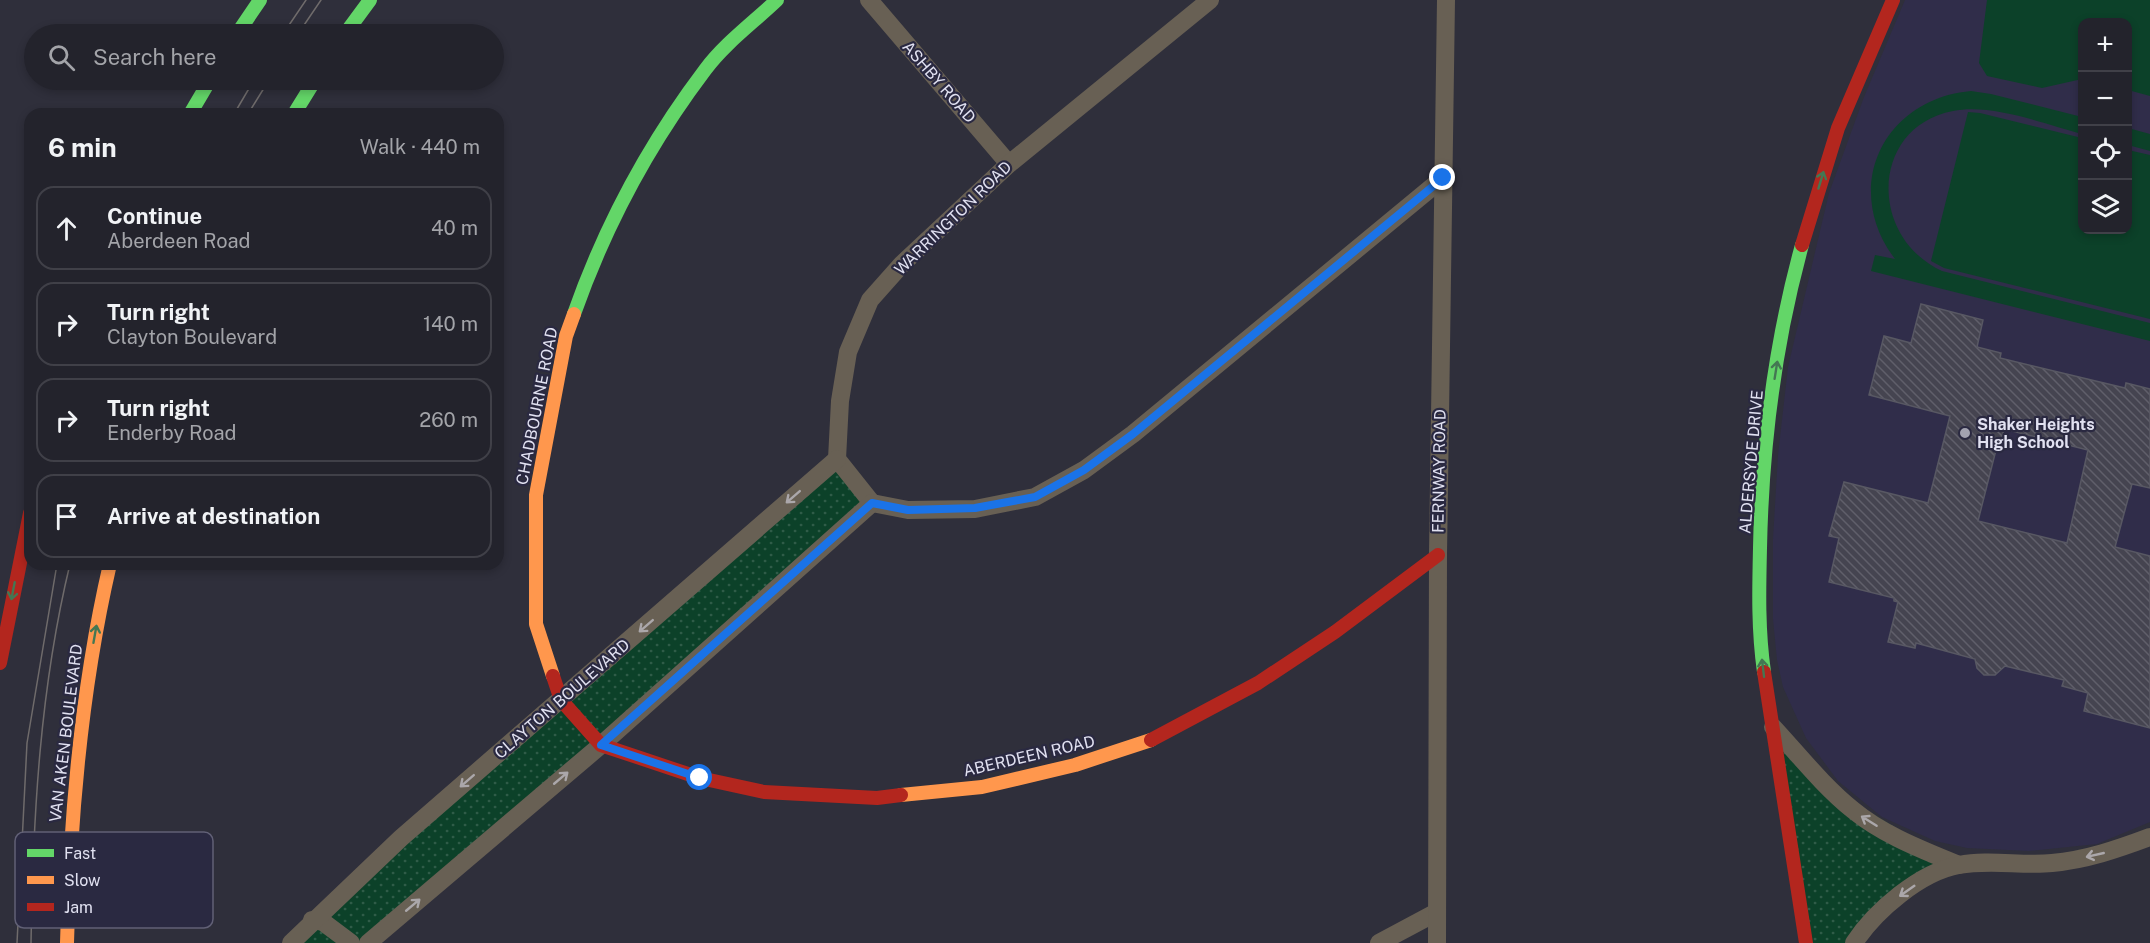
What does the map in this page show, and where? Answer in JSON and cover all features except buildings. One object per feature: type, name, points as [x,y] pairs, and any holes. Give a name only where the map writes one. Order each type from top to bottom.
[{"type":"street","points":[[244,24],[260,0]]},
{"type":"street","points":[[352,24],[370,0]]},
{"type":"street","name":"CHADBOURNE ROAD","points":[[561,700],[536,624],[536,495],[566,336],[592,263],[630,183],[706,68],[777,0]]},
{"type":"street","name":"ASHBY ROAD","points":[[869,0],[1009,164]]},
{"type":"street","name":"WARRINGTON ROAD","points":[[837,459],[840,401],[848,352],[870,300],[902,264],[1009,164],[1210,0]]},
{"type":"street","name":"FERNWAY ROAD","points":[[1437,943],[1438,555],[1446,0]]},
{"type":"street","name":"ALDERSYDE DRIVE","points":[[1806,943],[1758,623],[1761,503],[1770,408],[1783,328],[1801,246],[1832,143],[1873,40],[1893,0]]},
{"type":"street","points":[[194,108],[204,90]]},
{"type":"street","points":[[298,108],[309,90]]},
{"type":"street","points":[[837,459],[872,503],[908,510],[975,508],[1035,497],[1084,470],[1133,434],[1443,178]]},
{"type":"street","name":"CLAYTON BOULEVARD","points":[[291,943],[312,920],[401,838],[837,459]]},
{"type":"street","points":[[368,943],[601,745],[872,503]]},
{"type":"street","points":[[0,663],[24,543]]},
{"type":"street","name":"ABERDEEN ROAD","points":[[561,700],[601,745],[700,778],[764,792],[877,798],[982,787],[1075,765],[1156,738],[1258,683],[1335,632],[1438,555]]},
{"type":"street","name":"VAN AKEN BOULEVARD","points":[[70,832],[88,673],[109,570]]},
{"type":"street","points":[[1773,726],[1827,787],[1854,812],[1922,850],[1959,865]]},
{"type":"street","points":[[1854,943],[1874,919],[1903,892],[1922,880],[1959,865],[2052,863],[2101,854],[2150,837]]},
{"type":"street","points":[[1378,943],[1437,912]]},
{"type":"street","points":[[312,920],[323,922],[351,943]]},
{"type":"street","name":"VAN AKEN BOULEVARD","points":[[67,928],[67,943]]},
{"type":"shaded area","name":"Shaker Heights High School","points":[[1905,0],[2150,0],[2150,822],[2097,844],[2029,851],[1967,848],[1935,841],[1882,817],[1838,781],[1806,738],[1783,687],[1777,660],[1773,619],[1773,539],[1778,455],[1788,367],[1829,193],[1864,97]]},
{"type":"green space","points":[[1987,0],[2150,0],[2150,96],[2132,91],[2132,18],[2078,18],[2078,80],[2042,88],[1987,76],[1979,63]]},
{"type":"green space","points":[[1971,91],[1991,94],[2078,116],[2078,133],[2018,116],[1984,110],[1953,111],[1926,121],[1906,138],[1894,160],[1889,184],[1891,210],[1901,234],[1918,255],[1942,271],[2150,323],[2150,341],[1871,271],[1875,255],[1895,259],[1879,232],[1872,204],[1872,177],[1880,151],[1894,129],[1914,111],[1940,98]]},
{"type":"green space","points":[[1968,112],[2078,137],[2078,234],[2132,234],[2132,151],[2150,155],[2150,319],[1944,268],[1931,261]]},
{"type":"green space","points":[[2132,129],[2150,134],[2150,151],[2132,146]]},
{"type":"green space","points":[[837,459],[872,503],[368,943],[291,943]]},
{"type":"green space","points":[[1773,726],[1827,787],[1959,865],[1922,880],[1854,943],[1806,943]]},
{"type":"tram line","points":[[290,24],[306,0]]},
{"type":"tram line","points":[[305,24],[321,0]]},
{"type":"tram line","points":[[238,108],[248,90]]},
{"type":"tram line","points":[[252,108],[263,90]]},
{"type":"tram line","points":[[23,832],[27,743],[56,570]]},
{"type":"tram line","points":[[35,832],[45,705],[69,570]]},
{"type":"tram line","points":[[17,943],[18,928]]},
{"type":"tram line","points":[[31,928],[31,943]]},
{"type":"traffic: fast","points":[[244,24],[260,0]]},
{"type":"traffic: fast","points":[[352,24],[370,0]]},
{"type":"traffic: fast","points":[[574,314],[614,218],[665,127],[713,60],[777,0]]},
{"type":"traffic: fast","points":[[194,108],[204,90]]},
{"type":"traffic: fast","points":[[298,108],[309,90]]},
{"type":"traffic: fast","points":[[1764,672],[1759,595],[1761,510],[1767,434],[1784,319],[1802,245]]},
{"type":"traffic: slow","points":[[553,676],[536,624],[536,495],[566,336],[574,314]]},
{"type":"traffic: slow","points":[[72,832],[84,705],[109,570]]},
{"type":"traffic: slow","points":[[901,795],[982,787],[1075,765],[1151,740]]},
{"type":"traffic: slow","points":[[67,943],[68,928]]},
{"type":"traffic: jam","points":[[1802,245],[1838,128],[1893,0]]},
{"type":"traffic: jam","points":[[0,663],[24,543]]},
{"type":"traffic: jam","points":[[1151,740],[1258,683],[1335,632],[1438,555]]},
{"type":"traffic: jam","points":[[1764,672],[1806,943]]},
{"type":"traffic: jam","points":[[553,676],[561,700],[601,745],[700,778],[764,792],[877,798],[901,795]]},
{"type":"place","name":"Shaker Heights High School","points":[[1965,433]]},
{"type":"route","points":[[700,778],[601,745],[872,503],[908,510],[975,508],[1035,497],[1084,470],[1133,434],[1443,178]]}]
